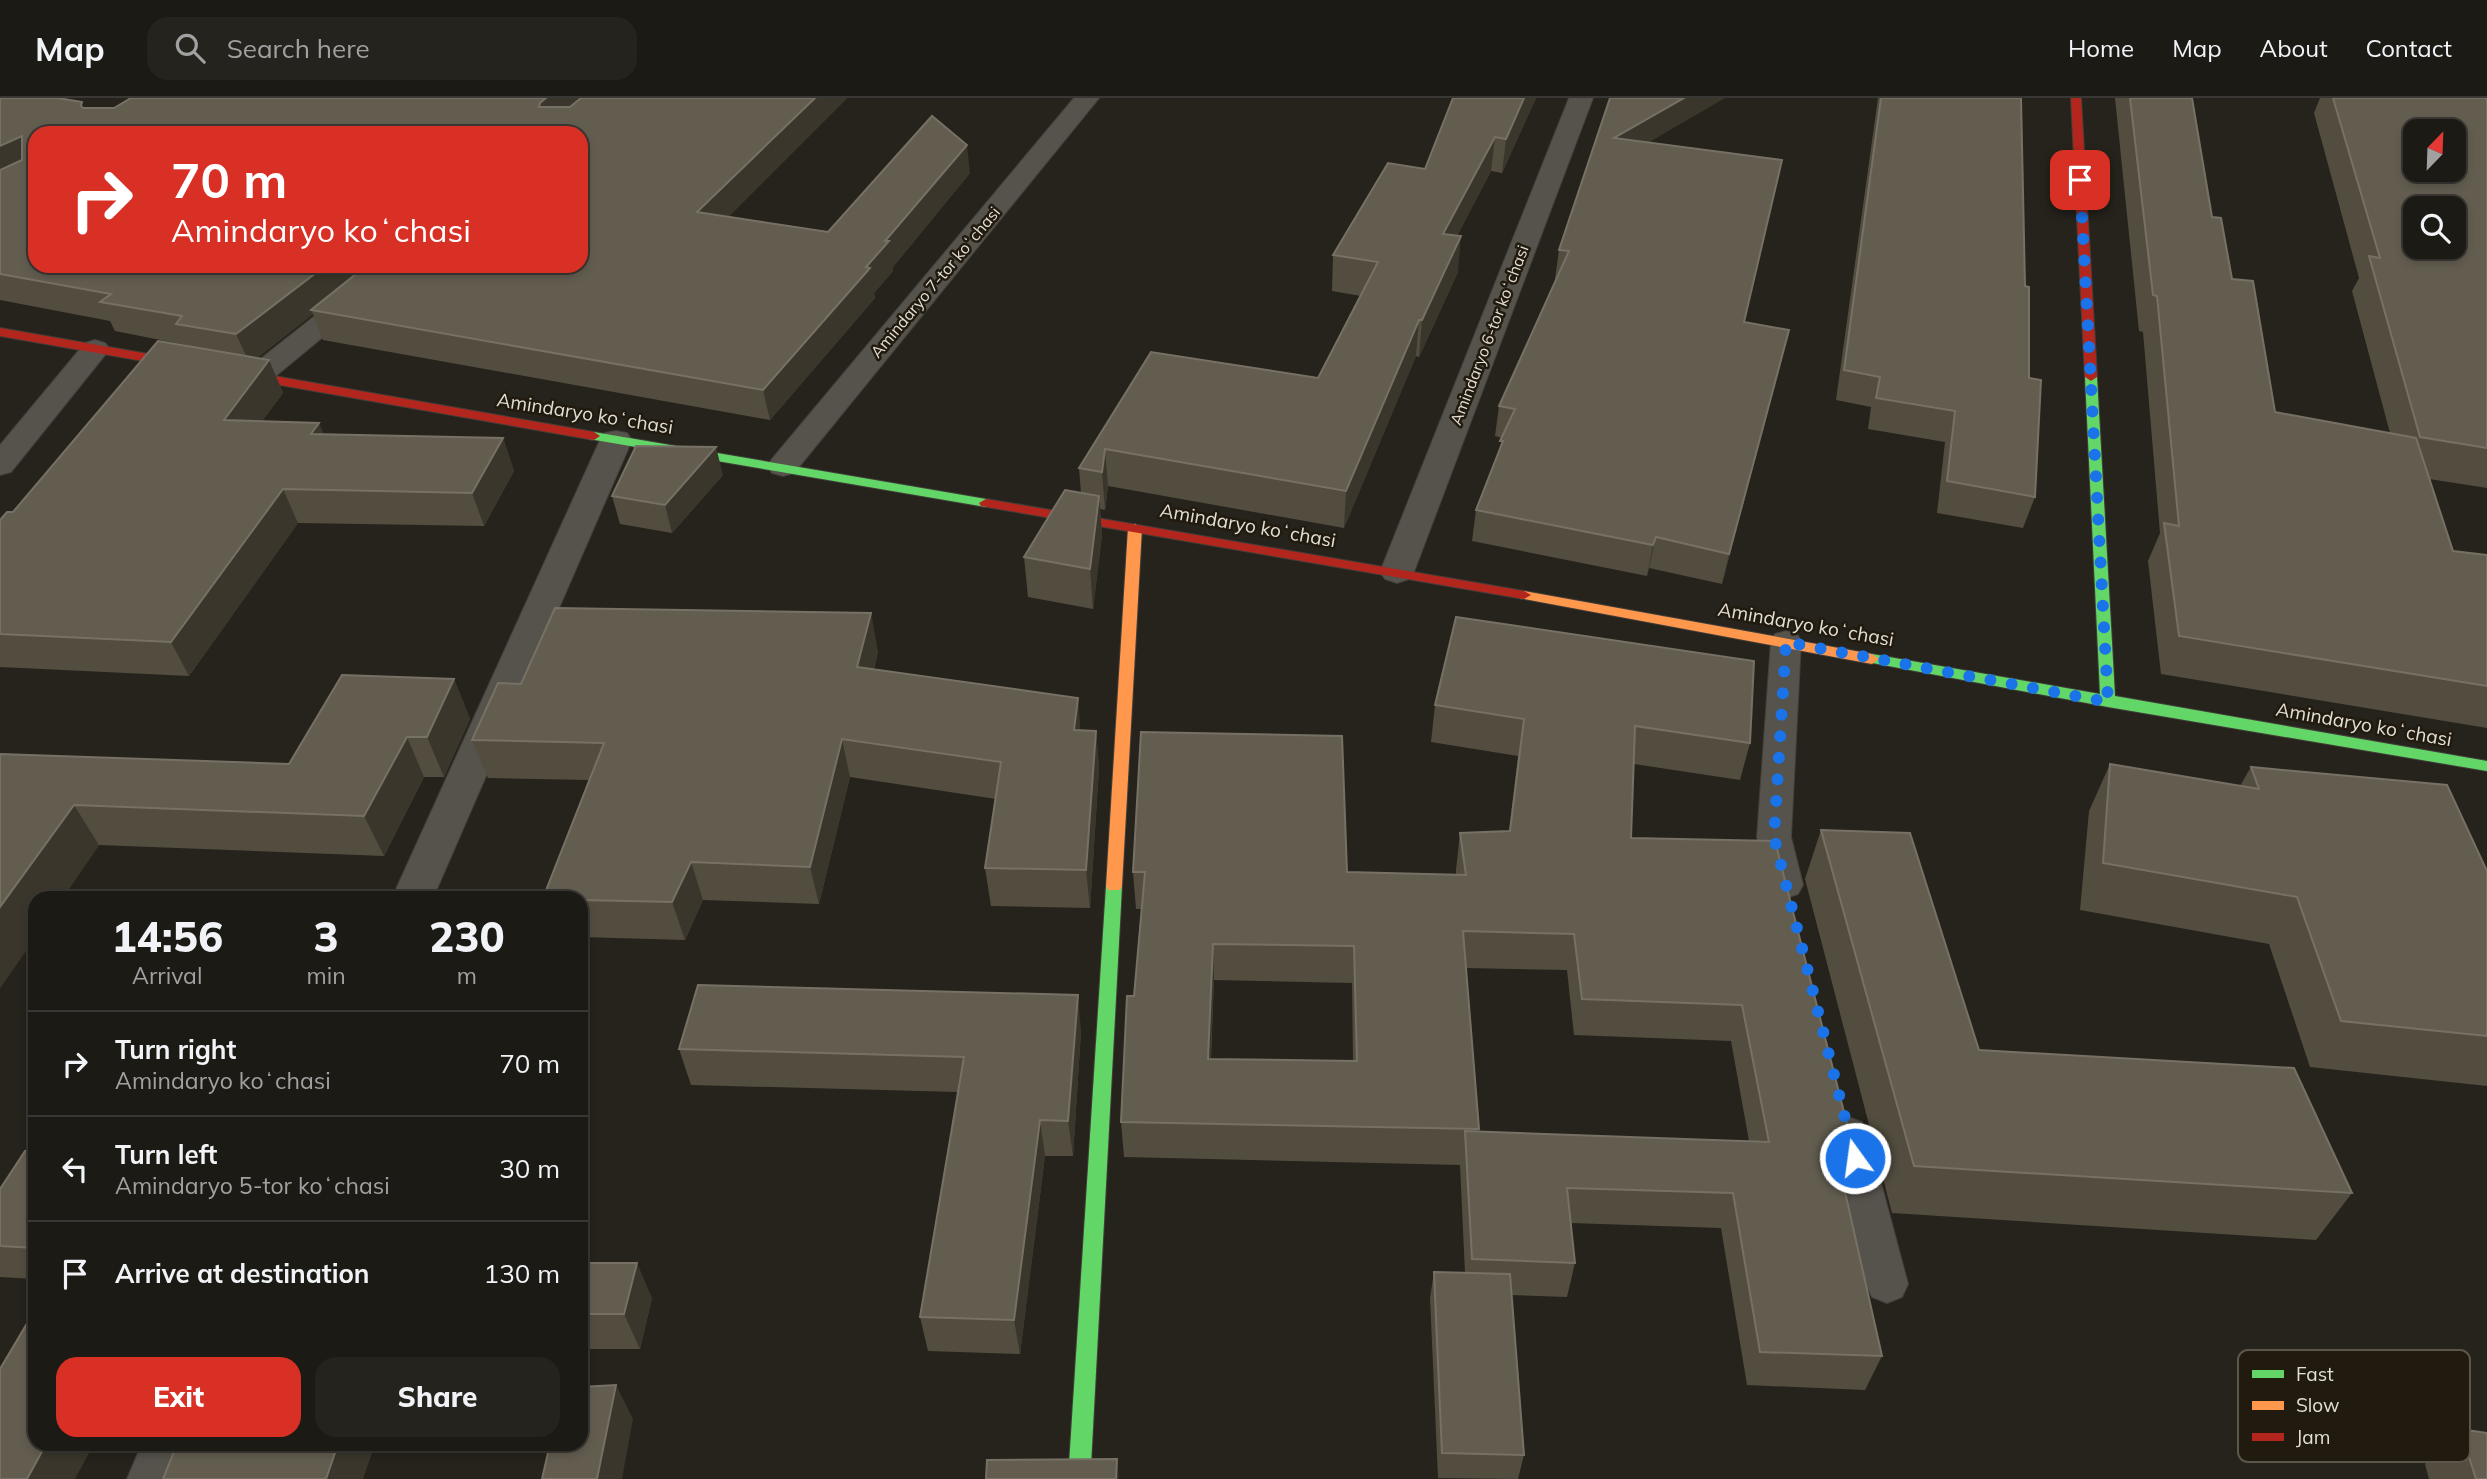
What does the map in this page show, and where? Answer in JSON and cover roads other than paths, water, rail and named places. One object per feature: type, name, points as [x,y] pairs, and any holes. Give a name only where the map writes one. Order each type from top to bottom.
[{"type":"street","name":"Amindaryo 7-tor koʻchasi","points":[[783,466],[1087,98]]},
{"type":"street","name":"Amindaryo 6-tor koʻchasi","points":[[1398,572],[1581,98]]},
{"type":"street","points":[[2076,98],[2108,702]]},
{"type":"street","points":[[255,378],[386,273]]},
{"type":"street","name":"Amindaryo koʻchasi","points":[[0,332],[616,440],[783,466],[1398,572],[2108,702],[2487,766]]},
{"type":"street","points":[[0,465],[95,349]]},
{"type":"street","points":[[415,891],[616,440]]},
{"type":"street","points":[[1080,1465],[1135,528]]},
{"type":"street","points":[[153,1479],[166,1451]]},
{"type":"lane","points":[[1786,642],[1774,837],[1794,916]]},
{"type":"lane","points":[[1840,1100],[1887,1284]]}]
